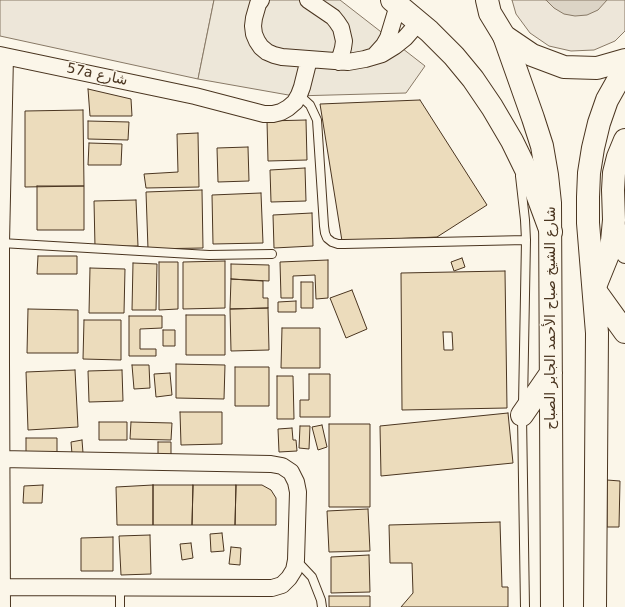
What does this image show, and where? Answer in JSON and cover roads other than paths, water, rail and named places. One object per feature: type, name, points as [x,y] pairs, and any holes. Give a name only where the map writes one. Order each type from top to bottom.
[{"type":"main road","points":[[471,0],[488,7],[504,36],[532,56],[564,67],[597,68],[625,60]]},
{"type":"main road","points":[[395,3],[419,22],[454,56],[473,79],[512,141],[534,186],[551,232]]},
{"type":"main road","name":"شارع الشيخ صباح الأحمد الجابر الصباح","points":[[504,36],[542,146],[549,189],[551,232],[552,607]]},
{"type":"main road","points":[[595,607],[597,332],[588,223],[589,173],[599,123],[607,100],[625,68]]},
{"type":"main road","points":[[594,289],[612,241],[614,220],[614,173],[618,157],[625,140]]},
{"type":"main road","points":[[594,289],[625,332]]},
{"type":"main road","points":[[522,414],[551,373]]},
{"type":"street","points":[[261,0],[256,10],[253,26],[254,34],[257,41],[267,52],[282,57],[339,62],[357,61],[390,50],[400,43],[419,22]]},
{"type":"street","points":[[308,0],[333,17],[341,28],[344,41],[339,62]]},
{"type":"street","points":[[374,56],[388,38],[395,3]]},
{"type":"street","points":[[1,607],[0,393],[2,56]]},
{"type":"street","name":"57a شارع","points":[[2,56],[195,96],[264,114],[281,112],[295,102],[302,87],[303,59]]},
{"type":"street","name":"57a شارع","points":[[195,96],[270,106],[278,104],[288,96],[291,91],[303,59]]},
{"type":"street","points":[[614,220],[622,240],[625,255]]},
{"type":"street","points":[[1,459],[264,464],[282,466],[291,472],[296,482],[298,492],[296,560],[294,570],[282,585],[272,588],[2,587]]},
{"type":"lane","points":[[299,95],[310,105],[317,120],[324,226],[327,238],[332,242],[344,244],[526,240]]},
{"type":"lane","points":[[512,141],[521,180],[526,240],[522,414],[525,607]]},
{"type":"lane","points":[[1,243],[209,255],[272,254]]},
{"type":"lane","points":[[296,560],[312,577],[321,600],[322,607]]},
{"type":"lane","points":[[120,588],[120,607]]}]
